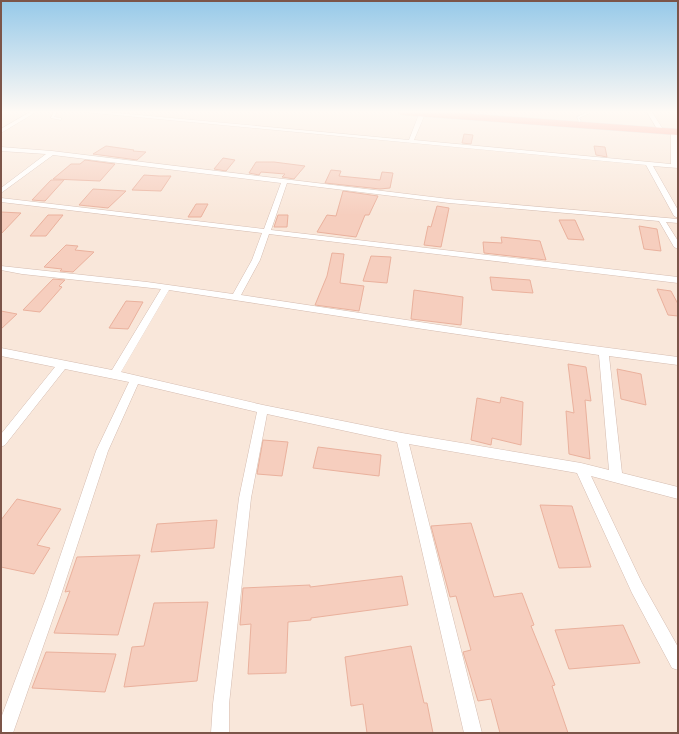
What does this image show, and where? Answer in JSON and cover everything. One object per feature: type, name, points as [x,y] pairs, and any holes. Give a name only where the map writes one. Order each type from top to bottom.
[{"type":"street","points":[[457,146],[676,166],[677,146]]},
{"type":"street","points":[[1,149],[52,153],[449,201],[678,221]]},
{"type":"street","points":[[1,191],[52,153]]},
{"type":"street","points":[[649,164],[678,216]]},
{"type":"street","points":[[235,298],[249,274],[268,231],[284,182]]},
{"type":"street","points":[[1,200],[678,280]]},
{"type":"street","points":[[661,219],[678,247]]},
{"type":"street","points":[[1,268],[166,287],[604,353],[678,362]]},
{"type":"street","points":[[114,375],[166,287]]},
{"type":"street","points":[[1,352],[135,379],[263,410],[402,438],[581,468],[678,493]]},
{"type":"street","points":[[604,353],[616,476]]},
{"type":"street","points":[[1,442],[62,365]]},
{"type":"street","points":[[4,733],[53,598],[102,451],[135,379]]},
{"type":"street","points":[[220,733],[245,498],[263,410]]},
{"type":"street","points":[[402,438],[472,733]]},
{"type":"street","points":[[581,468],[638,588],[678,662]]},
{"type":"shaded area","points":[[1,146],[678,146],[678,733],[1,733]]},
{"type":"building","points":[[106,146],[146,152],[137,160],[93,154]]},
{"type":"building","points":[[594,146],[605,147],[607,157],[596,155]]},
{"type":"building","points":[[223,158],[235,160],[226,171],[214,169]]},
{"type":"building","points":[[85,160],[115,164],[100,181],[53,179],[71,164],[80,164]]},
{"type":"building","points":[[256,162],[274,162],[305,166],[294,179],[282,177],[285,174],[261,172],[259,175],[249,173]]},
{"type":"building","points":[[331,170],[341,171],[339,176],[380,180],[382,172],[393,173],[390,188],[380,189],[325,183]]},
{"type":"building","points":[[144,175],[171,176],[161,191],[132,190]]},
{"type":"building","points":[[51,180],[64,180],[45,201],[32,200]]},
{"type":"building","points":[[93,189],[126,191],[108,208],[79,205]]},
{"type":"building","points":[[343,191],[378,196],[369,215],[365,215],[356,237],[317,232],[327,215],[336,216]]},
{"type":"building","points":[[196,204],[208,204],[201,217],[188,217]]},
{"type":"building","points":[[437,206],[449,208],[441,247],[424,245],[428,226],[431,227]]},
{"type":"building","points":[[1,212],[21,213],[1,234]]},
{"type":"building","points":[[48,215],[63,215],[46,236],[30,236]]},
{"type":"building","points":[[278,215],[288,215],[287,227],[274,227]]},
{"type":"building","points":[[559,220],[575,220],[584,240],[568,239]]},
{"type":"building","points":[[639,226],[657,229],[661,251],[644,249]]},
{"type":"building","points":[[501,237],[540,241],[546,260],[484,253],[483,242],[502,243]]},
{"type":"building","points":[[66,245],[78,246],[75,250],[94,252],[73,272],[60,271],[62,269],[44,267]]},
{"type":"building","points":[[332,253],[344,254],[340,283],[364,286],[359,311],[315,305],[327,276]]},
{"type":"building","points":[[371,256],[391,257],[387,283],[363,281]]},
{"type":"building","points":[[490,277],[530,280],[533,293],[492,290]]},
{"type":"building","points":[[53,279],[65,280],[59,286],[62,287],[40,312],[23,310]]},
{"type":"building","points":[[657,289],[671,291],[678,304],[678,316],[668,315]]},
{"type":"building","points":[[414,290],[463,297],[461,325],[411,319]]},
{"type":"building","points":[[126,301],[143,302],[128,329],[109,328]]},
{"type":"building","points":[[1,311],[17,314],[1,329]]},
{"type":"building","points":[[568,364],[586,367],[591,401],[585,400],[590,459],[569,454],[566,411],[574,413]]},
{"type":"building","points":[[617,369],[641,374],[646,405],[621,399]]},
{"type":"building","points":[[501,397],[523,402],[521,445],[492,438],[491,445],[471,440],[477,398],[500,403]]},
{"type":"building","points":[[263,440],[288,442],[282,476],[257,474]]},
{"type":"building","points":[[318,447],[381,455],[379,476],[313,468]]},
{"type":"building","points":[[17,499],[61,509],[37,545],[50,548],[34,574],[1,567],[1,520]]},
{"type":"building","points":[[540,505],[572,506],[591,567],[559,568]]},
{"type":"building","points":[[217,520],[214,548],[151,552],[157,524]]},
{"type":"building","points":[[471,523],[494,597],[522,593],[534,625],[531,626],[555,685],[552,686],[568,733],[500,733],[491,699],[478,701],[463,652],[471,650],[456,596],[450,597],[431,526]]},
{"type":"building","points":[[140,555],[118,635],[54,633],[70,591],[65,592],[77,557]]},
{"type":"building","points":[[402,576],[408,605],[311,618],[311,620],[288,622],[286,673],[248,674],[251,624],[240,625],[243,588],[310,585],[310,587]]},
{"type":"building","points":[[208,602],[197,681],[124,687],[132,647],[144,646],[154,603]]},
{"type":"building","points":[[623,625],[640,663],[569,669],[555,630]]},
{"type":"building","points":[[411,646],[424,703],[427,703],[433,733],[367,733],[363,704],[351,706],[345,657]]},
{"type":"building","points":[[46,652],[116,654],[105,692],[32,688]]}]
